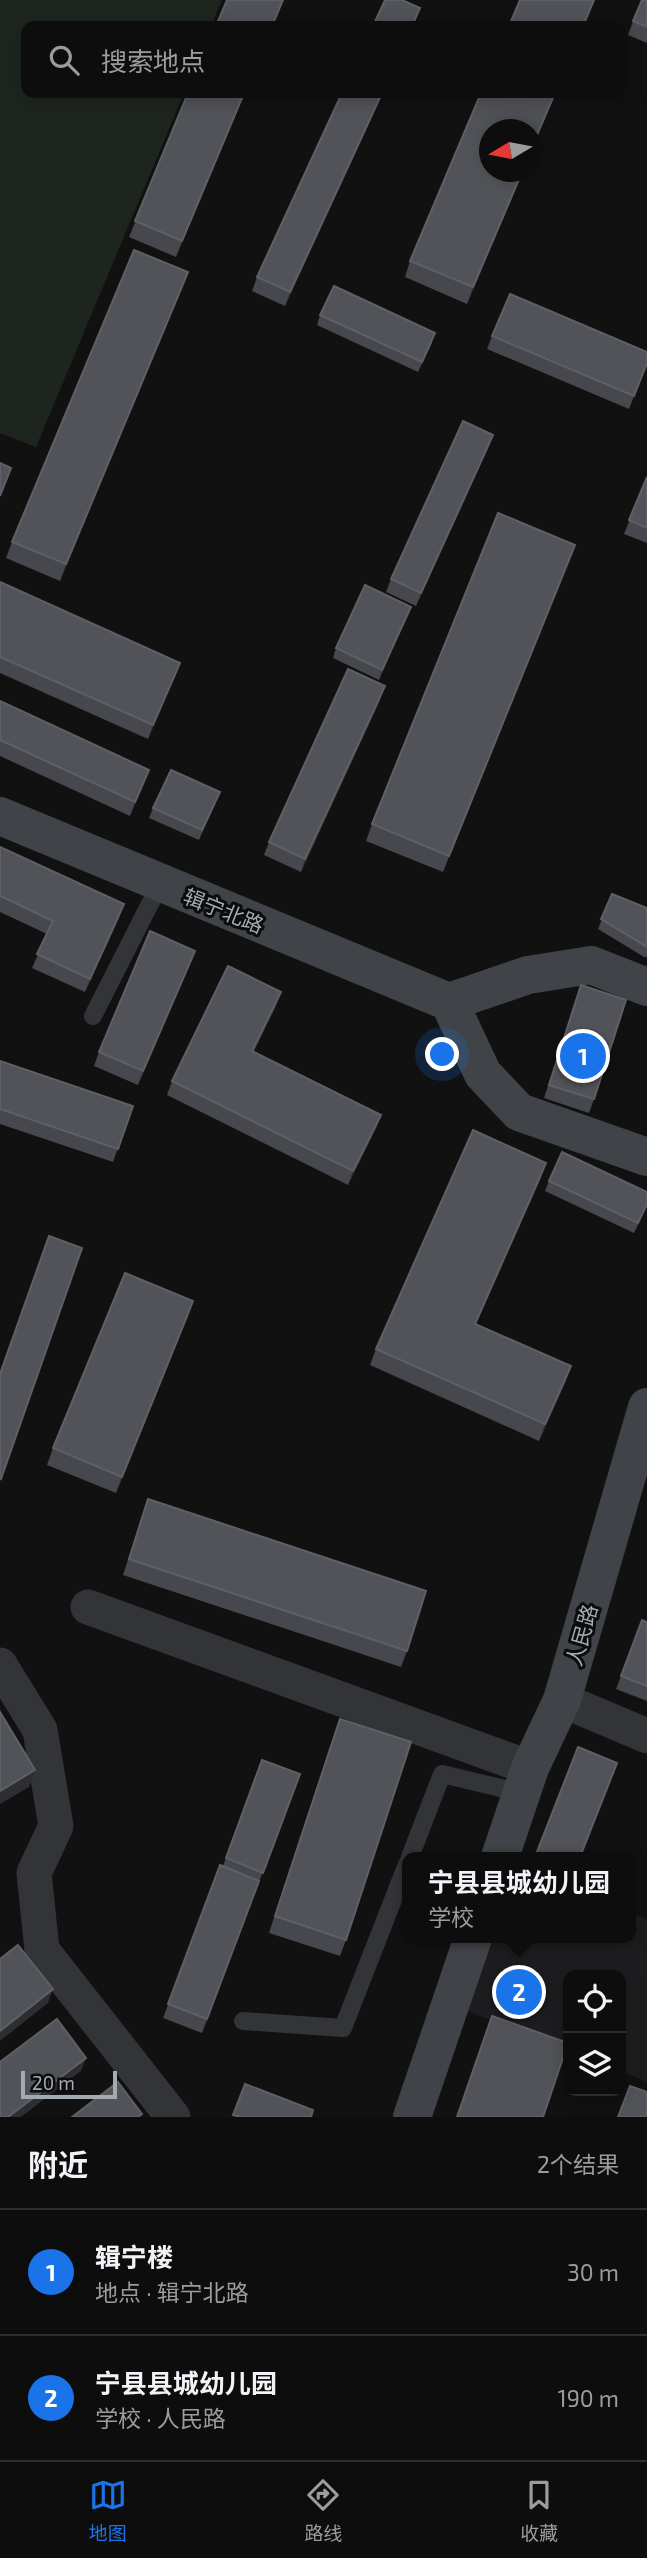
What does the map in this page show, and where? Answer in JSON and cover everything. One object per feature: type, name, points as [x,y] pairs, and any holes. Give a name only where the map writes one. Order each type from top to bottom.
[{"type":"street","name":"辑宁北路","points":[[0,816],[449,1002]]},
{"type":"street","points":[[640,1151],[519,1112],[483,1074],[449,1002],[527,975],[591,965],[647,987]]},
{"type":"street","name":"人民路","points":[[502,1852],[526,1781],[562,1700],[647,1407]]},
{"type":"street","points":[[88,1607],[526,1781]]},
{"type":"street","points":[[0,1665],[40,1730],[56,1826],[34,1873],[42,1950],[173,2117]]},
{"type":"street","points":[[562,1700],[647,1736]]},
{"type":"street","points":[[412,2117],[471,1943]]},
{"type":"lane","points":[[93,1016],[160,884]]},
{"type":"lane","points":[[412,1852],[442,1774],[526,1781]]},
{"type":"lane","points":[[243,2021],[344,2028],[402,1877]]},
{"type":"shaded area","points":[[0,0],[222,0],[213,21],[21,21],[21,98],[182,98],[36,447],[0,433]]},
{"type":"shaded area","points":[[636,1915],[647,1919],[647,2082],[626,2073],[626,1970],[563,1970],[563,2049],[463,2009],[492,1943],[636,1943]]},
{"type":"building","points":[[227,0],[283,0],[274,21],[218,21]]},
{"type":"building","points":[[385,0],[402,0],[420,8],[414,21],[375,21]]},
{"type":"building","points":[[520,0],[594,0],[585,21],[511,21]]},
{"type":"building","points":[[642,0],[647,0],[647,27],[633,21]]},
{"type":"building","points":[[186,98],[242,98],[182,241],[135,221]]},
{"type":"building","points":[[340,98],[380,98],[290,292],[257,277]]},
{"type":"building","points":[[479,98],[553,98],[542,123],[542,119],[479,119],[479,182],[518,182],[473,287],[410,261]]},
{"type":"building","points":[[134,250],[188,272],[66,564],[12,542]]},
{"type":"building","points":[[334,286],[435,333],[422,362],[320,315]]},
{"type":"building","points":[[510,294],[647,352],[647,363],[634,396],[492,336]]},
{"type":"building","points":[[463,421],[493,435],[421,593],[391,579]]},
{"type":"building","points":[[0,463],[11,468],[0,496]]},
{"type":"building","points":[[647,477],[647,528],[629,520]]},
{"type":"building","points":[[498,513],[575,545],[449,856],[372,824]]},
{"type":"building","points":[[0,582],[180,663],[153,725],[0,657]]},
{"type":"building","points":[[365,585],[411,607],[382,670],[336,648]]},
{"type":"building","points":[[348,669],[385,686],[305,859],[269,842]]},
{"type":"building","points":[[0,701],[149,770],[135,802],[0,740]]},
{"type":"building","points":[[171,770],[220,792],[202,830],[153,808]]},
{"type":"building","points":[[0,847],[124,904],[90,979],[37,954],[53,921],[0,896]]},
{"type":"building","points":[[612,894],[647,908],[647,947],[601,919]]},
{"type":"building","points":[[150,931],[195,951],[143,1071],[99,1052]]},
{"type":"building","points":[[228,966],[281,992],[252,1051],[381,1115],[353,1171],[172,1081]]},
{"type":"building","points":[[581,985],[626,1000],[594,1099],[549,1085]]},
{"type":"building","points":[[0,1061],[133,1106],[118,1149],[0,1109]]},
{"type":"building","points":[[473,1130],[546,1163],[475,1324],[571,1366],[545,1424],[376,1349]]},
{"type":"building","points":[[562,1152],[647,1192],[647,1204],[638,1223],[549,1181]]},
{"type":"building","points":[[49,1236],[82,1248],[1,1479],[0,1374]]},
{"type":"building","points":[[125,1273],[193,1301],[122,1477],[53,1448]]},
{"type":"building","points":[[148,1499],[426,1591],[407,1651],[129,1559]]},
{"type":"building","points":[[642,1620],[647,1622],[647,1686],[621,1676]]},
{"type":"building","points":[[0,1712],[35,1770],[0,1791]]},
{"type":"building","points":[[340,1719],[411,1742],[346,1940],[275,1916]]},
{"type":"building","points":[[578,1747],[617,1763],[582,1852],[537,1852]]},
{"type":"building","points":[[262,1760],[300,1774],[263,1873],[226,1858]]},
{"type":"building","points":[[220,1865],[259,1881],[207,2019],[168,2004]]},
{"type":"building","points":[[18,1945],[53,1989],[0,2031],[0,1959]]},
{"type":"building","points":[[492,2016],[563,2041],[563,2058],[543,2117],[457,2117]]},
{"type":"building","points":[[57,2019],[86,2058],[8,2117],[0,2117],[0,2062]]},
{"type":"building","points":[[118,2082],[142,2114],[138,2117],[72,2117]]},
{"type":"building","points":[[245,2084],[313,2110],[311,2117],[233,2115]]},
{"type":"building","points":[[630,2086],[647,2092],[647,2117],[618,2117]]},
{"type":"place","name":"辑宁楼","points":[[583,1056]]},
{"type":"place","name":"宁县县城幼儿园","points":[[519,1992]]}]
